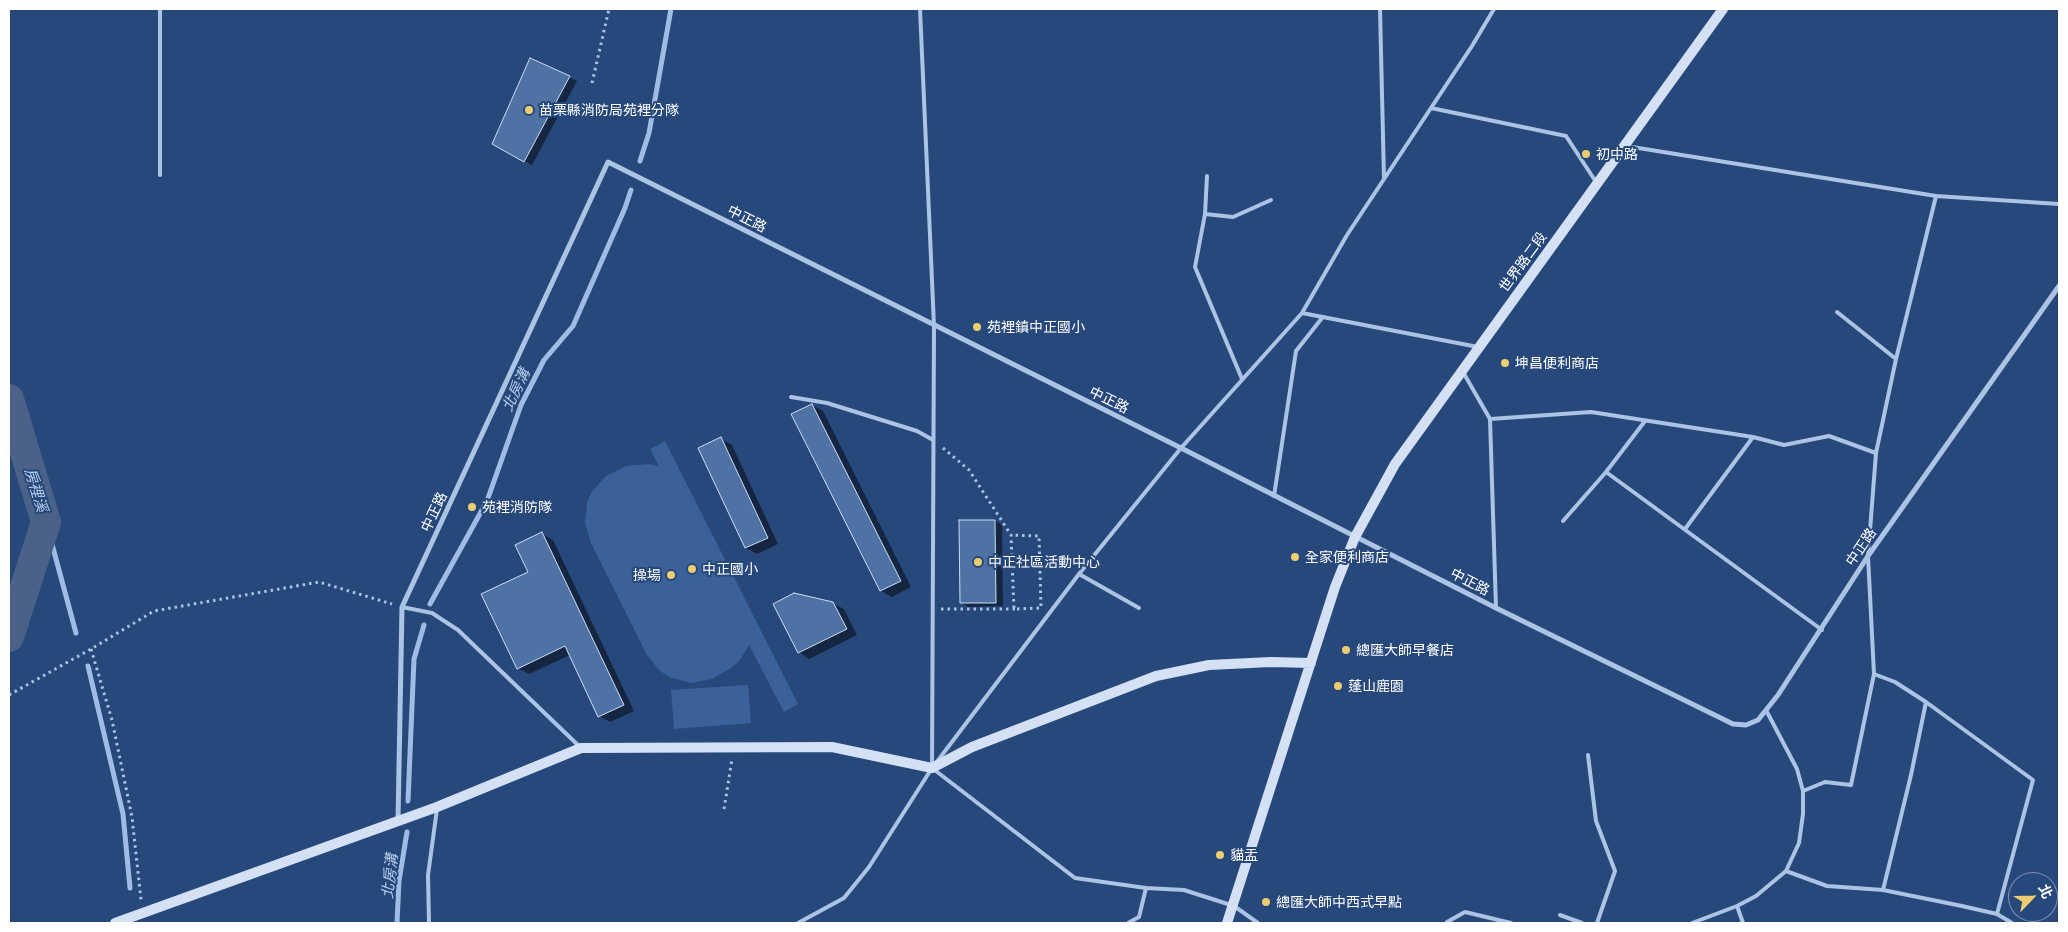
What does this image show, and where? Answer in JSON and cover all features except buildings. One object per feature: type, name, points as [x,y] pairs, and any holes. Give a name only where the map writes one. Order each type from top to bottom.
[{"type":"street","name":"世界路二段","points":[[1227,923],[1311,662],[1355,537],[1395,464],[1723,9]]},
{"type":"street","name":"中正路","points":[[398,820],[402,607],[608,162],[1181,448],[1496,608],[1733,724],[1746,725],[1758,720],[1778,695],[1822,630],[1868,556],[2059,286]]},
{"type":"street","points":[[115,923],[437,807],[581,748],[832,747],[932,768],[972,748],[1156,676],[1209,666],[1271,662],[1311,662]]},
{"type":"lane","points":[[160,9],[160,175]]},
{"type":"lane","points":[[920,9],[934,326],[932,768]]},
{"type":"lane","points":[[1380,9],[1384,179]]},
{"type":"lane","points":[[798,923],[806,921],[844,898],[869,867],[932,768],[1079,574],[1181,448],[1302,313],[1347,235],[1472,46],[1494,9]]},
{"type":"lane","points":[[1431,108],[1566,136],[1597,183]]},
{"type":"lane","points":[[1624,146],[1936,196],[2059,204]]},
{"type":"lane","points":[[1207,176],[1205,214],[1195,267],[1242,379]]},
{"type":"lane","points":[[1804,791],[1825,782],[1851,784],[1874,674],[1868,556],[1876,453],[1896,359],[1936,196]]},
{"type":"lane","points":[[1205,214],[1233,217],[1271,200]]},
{"type":"lane","points":[[1837,312],[1896,359]]},
{"type":"lane","points":[[1302,313],[1478,347]]},
{"type":"lane","points":[[1274,496],[1296,351],[1322,318]]},
{"type":"lane","points":[[1462,370],[1490,419],[1496,608]]},
{"type":"lane","points":[[791,396],[827,403],[917,430],[933,440]]},
{"type":"lane","points":[[1490,419],[1591,412],[1753,437],[1784,445],[1829,436],[1876,453]]},
{"type":"lane","points":[[1563,521],[1606,472],[1645,421]]},
{"type":"lane","points":[[1685,529],[1753,437]]},
{"type":"lane","points":[[1606,472],[1822,630]]},
{"type":"lane","points":[[1079,574],[1139,608]]},
{"type":"lane","points":[[402,607],[432,613],[458,630],[581,748]]},
{"type":"lane","points":[[1874,674],[1895,682],[1926,702],[2033,780],[1997,914]]},
{"type":"lane","points":[[1883,890],[1911,775],[1926,702]]},
{"type":"lane","points":[[1692,923],[1737,906],[1756,896],[1786,871],[1799,843],[1804,791],[1798,769],[1766,710]]},
{"type":"lane","points":[[1588,755],[1596,820],[1615,871],[1597,923]]},
{"type":"lane","points":[[932,768],[1075,878],[1146,888],[1184,890],[1234,906],[1258,923]]},
{"type":"lane","points":[[429,923],[428,875],[437,807]]},
{"type":"lane","points":[[1786,871],[1827,886],[1883,890],[1997,914],[2012,923]]},
{"type":"lane","points":[[1128,923],[1139,917],[1146,888]]},
{"type":"lane","points":[[1737,906],[1743,923]]},
{"type":"lane","points":[[1447,922],[1465,912],[1511,923]]},
{"type":"lane","points":[[1560,915],[1582,923]]},
{"type":"path","points":[[592,83],[609,9]]},
{"type":"path","points":[[933,440],[969,470],[1011,536],[1014,609]]},
{"type":"path","points":[[1011,536],[1039,536],[1040,608]]},
{"type":"path","points":[[9,694],[91,649],[154,611],[319,582],[402,607]]},
{"type":"path","points":[[933,609],[1053,608]]},
{"type":"path","points":[[91,649],[112,720],[132,817],[143,913]]},
{"type":"path","points":[[724,809],[734,746]]},
{"type":"shaded area","points":[[665,441],[798,704],[784,712],[749,645],[739,661],[712,679],[691,683],[670,677],[660,671],[647,655],[591,543],[585,523],[587,503],[591,493],[606,476],[626,466],[648,464],[659,466],[650,449]]},
{"type":"shaded area","points":[[748,685],[751,723],[674,729],[671,690]]},
{"type":"waterway","name":"北房溝","points":[[640,161],[649,133],[671,9]]},
{"type":"waterway","name":"北房溝","points":[[430,604],[487,501],[521,405],[544,360],[573,326],[625,208],[631,190]]},
{"type":"waterway","name":"房裡溪","points":[[9,399],[46,522],[9,637]]},
{"type":"waterway","points":[[46,522],[76,633]]},
{"type":"waterway","name":"北房溝","points":[[408,801],[414,659],[424,625]]},
{"type":"waterway","points":[[88,666],[123,814],[130,888]]},
{"type":"waterway","name":"北房溝","points":[[397,923],[399,881],[407,832]]},
{"type":"place","name":"苗栗縣消防局苑裡分隊","points":[[529,110]]},
{"type":"place","name":"初中路","points":[[1586,154]]},
{"type":"place","name":"苑裡鎮中正國小","points":[[977,327]]},
{"type":"place","name":"坤昌便利商店","points":[[1505,363]]},
{"type":"place","name":"苑裡消防隊","points":[[472,507]]},
{"type":"place","name":"全家便利商店","points":[[1295,557]]},
{"type":"place","name":"中正社區活動中心","points":[[978,562]]},
{"type":"place","name":"中正國小","points":[[692,569]]},
{"type":"place","name":"操場","points":[[671,575]]},
{"type":"place","name":"總匯大師早餐店","points":[[1346,650]]},
{"type":"place","name":"蓬山鹿園","points":[[1338,686]]},
{"type":"place","name":"貓盂","points":[[1220,855]]},
{"type":"place","name":"總匯大師中西式早點","points":[[1266,902]]}]
